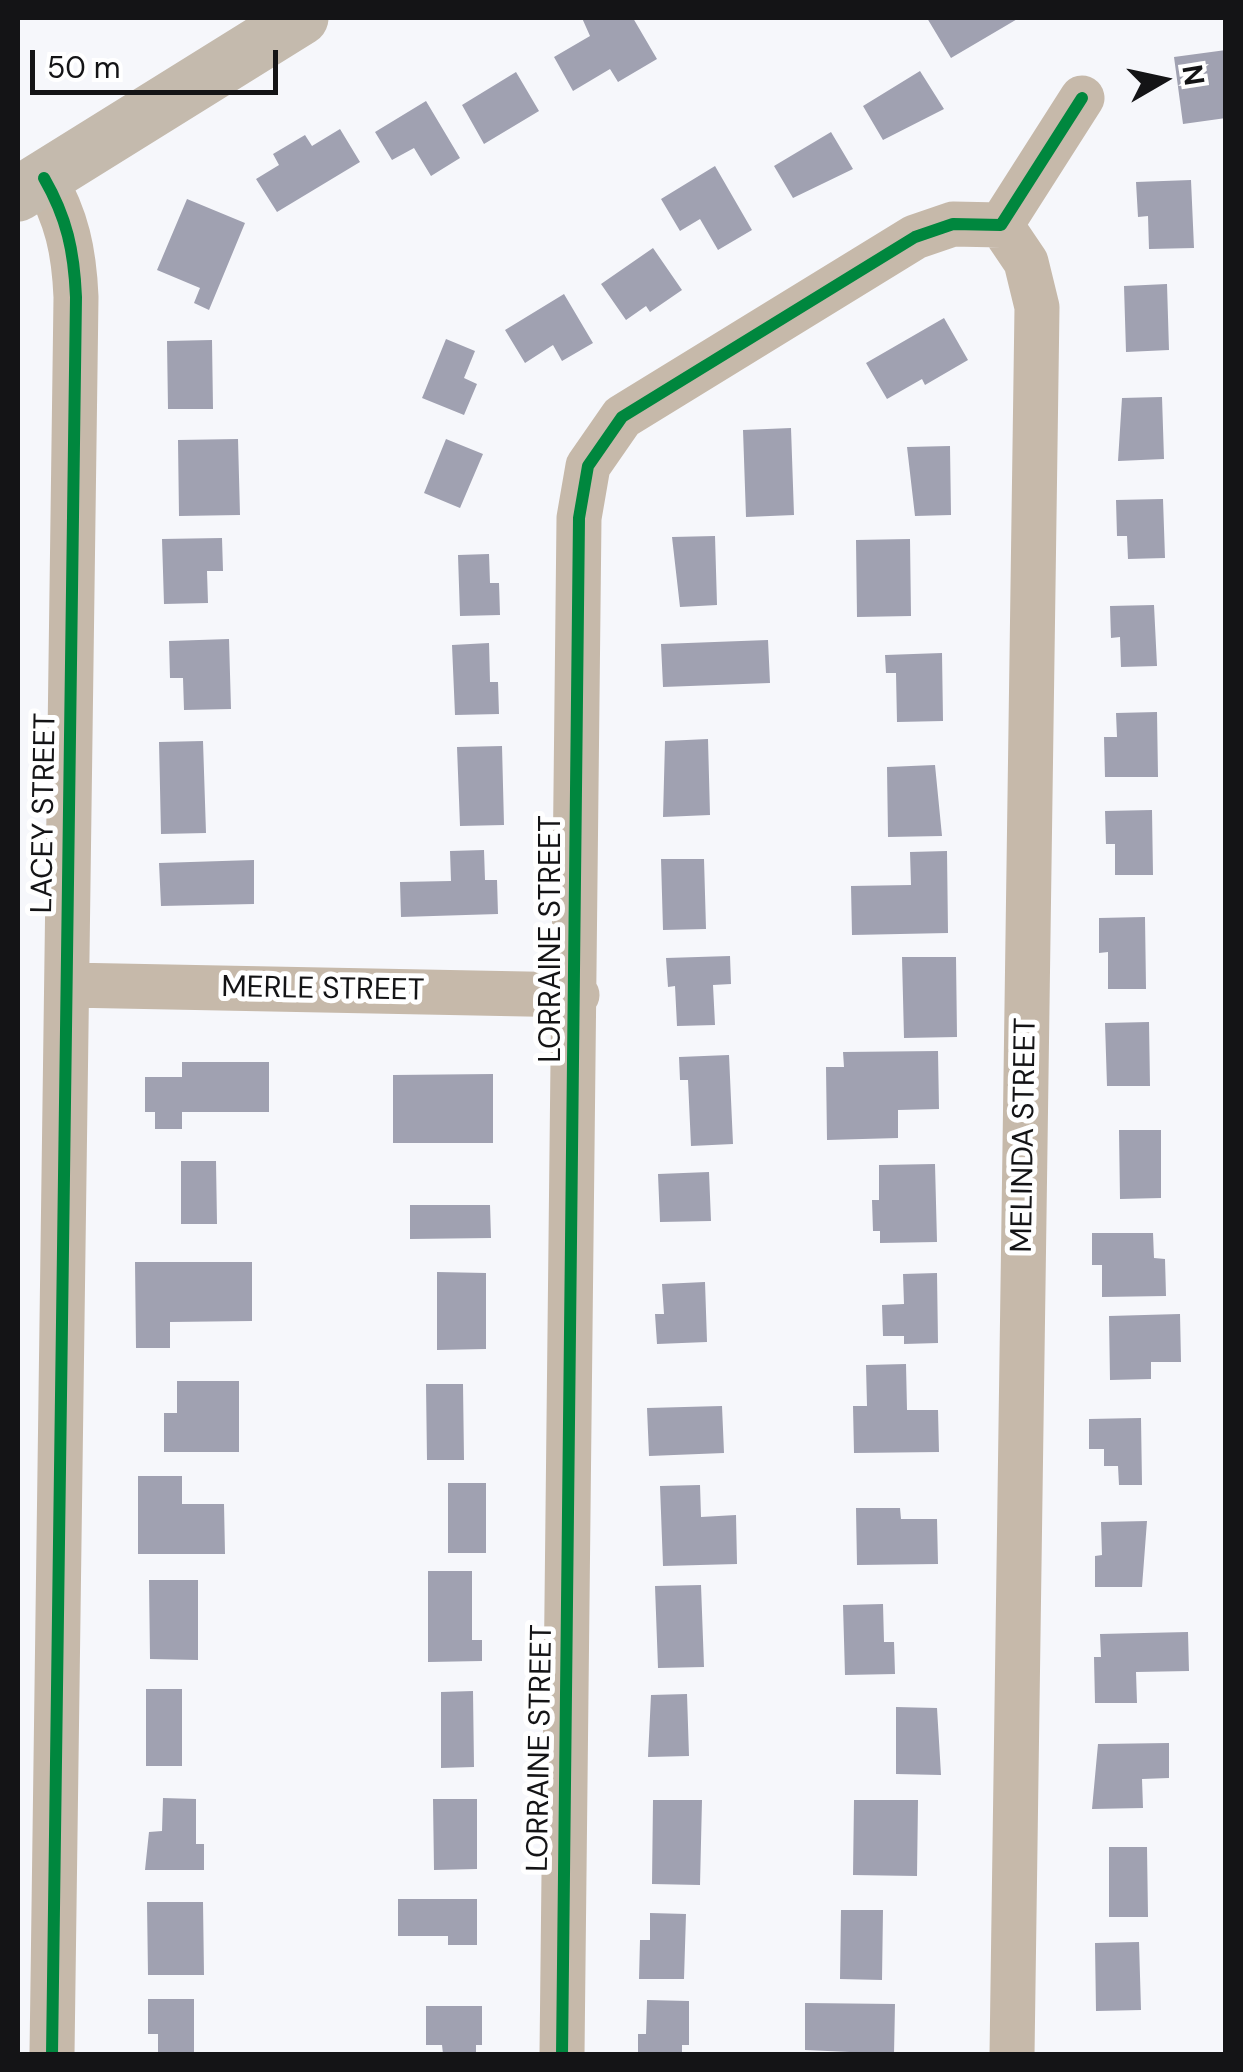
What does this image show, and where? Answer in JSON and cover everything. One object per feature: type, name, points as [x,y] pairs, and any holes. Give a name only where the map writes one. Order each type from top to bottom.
[{"type":"main road","points":[[31,186],[301,18]]},
{"type":"street","points":[[1001,225],[1082,98]]},
{"type":"street","name":"LACEY STREET","points":[[31,186],[65,213],[74,251],[76,297],[52,2054]]},
{"type":"street","name":"LORRAINE STREET","points":[[562,2054],[580,518],[588,466],[622,417],[914,238],[954,224],[1001,225]]},
{"type":"street","name":"MELINDA STREET","points":[[1001,225],[1026,262],[1037,307],[1012,2054]]},
{"type":"street","name":"MERLE STREET","points":[[68,985],[577,994]]},
{"type":"building","points":[[582,18],[633,18],[657,59],[618,82],[610,69],[573,91],[554,57],[590,36]]},
{"type":"building","points":[[927,18],[1019,18],[951,58]]},
{"type":"building","points":[[1226,50],[1226,118],[1183,124],[1174,57]]},
{"type":"building","points":[[920,71],[944,109],[883,140],[863,106]]},
{"type":"building","points":[[516,72],[539,111],[484,144],[462,105]]},
{"type":"building","points":[[426,101],[460,158],[431,176],[414,148],[392,160],[375,132]]},
{"type":"building","points":[[340,129],[360,162],[277,212],[256,179],[279,165],[273,154],[305,135],[312,146]]},
{"type":"building","points":[[831,132],[853,169],[793,198],[774,166]]},
{"type":"building","points":[[715,166],[752,230],[718,250],[700,219],[680,231],[661,199]]},
{"type":"building","points":[[1191,180],[1194,248],[1149,249],[1148,216],[1138,217],[1136,182]]},
{"type":"building","points":[[187,199],[245,223],[209,310],[194,303],[200,288],[157,270]]},
{"type":"building","points":[[653,248],[682,290],[650,312],[646,306],[626,320],[601,284]]},
{"type":"building","points":[[1167,284],[1169,350],[1126,352],[1124,286]]},
{"type":"building","points":[[564,294],[593,343],[562,361],[553,345],[525,363],[505,330]]},
{"type":"building","points":[[944,318],[968,360],[925,385],[922,379],[887,399],[866,363]]},
{"type":"building","points":[[446,339],[475,351],[464,378],[477,384],[464,415],[422,398]]},
{"type":"building","points":[[212,340],[213,409],[168,409],[167,341]]},
{"type":"building","points":[[1162,397],[1164,459],[1118,461],[1122,398]]},
{"type":"building","points":[[791,428],[794,515],[746,517],[743,430]]},
{"type":"building","points":[[238,439],[240,515],[179,516],[178,440]]},
{"type":"building","points":[[446,439],[483,454],[460,508],[424,493]]},
{"type":"building","points":[[950,446],[951,515],[915,516],[907,447]]},
{"type":"building","points":[[1163,499],[1165,558],[1128,559],[1127,536],[1117,536],[1116,500]]},
{"type":"building","points":[[715,536],[717,605],[680,607],[672,537]]},
{"type":"building","points":[[222,538],[223,571],[207,571],[208,603],[164,604],[162,539]]},
{"type":"building","points":[[910,539],[911,616],[857,617],[856,540]]},
{"type":"building","points":[[489,554],[490,583],[499,583],[500,615],[460,616],[458,555]]},
{"type":"building","points":[[1154,605],[1157,666],[1121,667],[1120,637],[1111,638],[1110,606]]},
{"type":"building","points":[[229,639],[231,709],[184,710],[183,678],[170,678],[169,641]]},
{"type":"building","points":[[768,640],[770,683],[663,687],[661,644]]},
{"type":"building","points":[[489,643],[490,682],[498,682],[499,714],[455,715],[452,645]]},
{"type":"building","points":[[942,653],[943,721],[897,722],[896,673],[886,673],[885,655]]},
{"type":"building","points":[[1157,712],[1158,777],[1105,777],[1104,737],[1117,737],[1116,713]]},
{"type":"building","points":[[708,739],[710,815],[663,817],[665,741]]},
{"type":"building","points":[[203,741],[206,833],[161,834],[159,742]]},
{"type":"building","points":[[502,746],[504,825],[460,826],[457,747]]},
{"type":"building","points":[[935,765],[942,836],[888,837],[887,767]]},
{"type":"building","points":[[1152,810],[1153,875],[1115,875],[1115,844],[1106,844],[1105,811]]},
{"type":"building","points":[[484,850],[485,880],[497,880],[498,914],[401,917],[400,882],[451,881],[450,851]]},
{"type":"building","points":[[947,851],[948,933],[852,935],[851,886],[911,885],[910,852]]},
{"type":"building","points":[[661,859],[704,859],[706,929],[663,930]]},
{"type":"building","points":[[254,860],[254,904],[161,906],[159,863]]},
{"type":"building","points":[[1145,917],[1146,989],[1108,989],[1108,952],[1099,953],[1099,918]]},
{"type":"building","points":[[730,956],[731,984],[713,985],[715,1025],[677,1026],[675,986],[668,987],[666,958]]},
{"type":"building","points":[[902,957],[956,957],[957,1037],[904,1038]]},
{"type":"building","points":[[1149,1022],[1150,1086],[1107,1086],[1105,1023]]},
{"type":"building","points":[[938,1051],[939,1109],[898,1110],[898,1138],[827,1140],[826,1067],[844,1067],[843,1052]]},
{"type":"building","points":[[729,1055],[733,1144],[691,1146],[688,1080],[680,1080],[679,1057]]},
{"type":"building","points":[[182,1062],[269,1062],[269,1112],[182,1112],[182,1129],[155,1129],[155,1112],[145,1112],[145,1077],[182,1077]]},
{"type":"building","points":[[493,1074],[493,1143],[393,1143],[393,1075]]},
{"type":"building","points":[[1119,1130],[1161,1130],[1161,1198],[1120,1199]]},
{"type":"building","points":[[181,1161],[216,1161],[217,1224],[181,1224]]},
{"type":"building","points":[[935,1164],[937,1242],[880,1243],[880,1231],[873,1231],[872,1200],[879,1200],[879,1165]]},
{"type":"building","points":[[709,1172],[711,1221],[660,1222],[658,1174]]},
{"type":"building","points":[[410,1205],[490,1205],[491,1238],[410,1239]]},
{"type":"building","points":[[1092,1233],[1153,1233],[1154,1258],[1165,1259],[1166,1296],[1102,1297],[1102,1265],[1092,1265]]},
{"type":"building","points":[[135,1262],[252,1262],[252,1321],[170,1322],[170,1348],[136,1348]]},
{"type":"building","points":[[437,1272],[486,1273],[486,1349],[437,1350]]},
{"type":"building","points":[[937,1273],[938,1343],[904,1344],[904,1336],[883,1336],[882,1305],[904,1304],[903,1274]]},
{"type":"building","points":[[705,1282],[707,1342],[657,1344],[655,1314],[664,1314],[662,1284]]},
{"type":"building","points":[[1180,1314],[1181,1362],[1151,1362],[1151,1379],[1110,1380],[1109,1316]]},
{"type":"building","points":[[906,1364],[907,1410],[938,1410],[939,1452],[854,1453],[853,1406],[867,1406],[866,1365]]},
{"type":"building","points":[[177,1381],[239,1381],[239,1452],[164,1452],[164,1413],[177,1413]]},
{"type":"building","points":[[426,1384],[463,1384],[464,1460],[427,1460]]},
{"type":"building","points":[[722,1406],[724,1453],[649,1456],[647,1408]]},
{"type":"building","points":[[1141,1418],[1142,1485],[1119,1485],[1118,1466],[1104,1466],[1104,1449],[1089,1449],[1089,1419]]},
{"type":"building","points":[[138,1476],[182,1476],[182,1504],[224,1504],[225,1554],[138,1554]]},
{"type":"building","points":[[448,1483],[486,1483],[486,1553],[448,1553]]},
{"type":"building","points":[[700,1485],[701,1517],[736,1515],[737,1564],[663,1566],[660,1486]]},
{"type":"building","points":[[856,1508],[900,1508],[901,1519],[937,1519],[938,1564],[857,1565]]},
{"type":"building","points":[[1147,1521],[1142,1587],[1095,1587],[1095,1556],[1102,1555],[1101,1522]]},
{"type":"building","points":[[428,1571],[472,1571],[472,1640],[482,1640],[482,1661],[428,1662]]},
{"type":"building","points":[[149,1580],[198,1580],[198,1660],[150,1659]]},
{"type":"building","points":[[701,1585],[704,1667],[658,1668],[655,1586]]},
{"type":"building","points":[[883,1604],[884,1642],[894,1642],[895,1674],[845,1675],[843,1605]]},
{"type":"building","points":[[1188,1632],[1189,1671],[1136,1672],[1137,1703],[1095,1703],[1094,1657],[1101,1657],[1100,1634]]},
{"type":"building","points":[[146,1689],[182,1689],[182,1766],[146,1766]]},
{"type":"building","points":[[473,1691],[474,1767],[441,1768],[441,1692]]},
{"type":"building","points":[[687,1694],[689,1756],[648,1757],[651,1695]]},
{"type":"building","points":[[896,1707],[937,1708],[941,1775],[896,1774]]},
{"type":"building","points":[[1169,1743],[1169,1778],[1142,1779],[1143,1808],[1092,1809],[1098,1744]]},
{"type":"building","points":[[163,1798],[196,1799],[196,1844],[204,1844],[204,1870],[145,1870],[149,1832],[162,1831]]},
{"type":"building","points":[[433,1799],[477,1799],[477,1869],[434,1870]]},
{"type":"building","points":[[653,1800],[702,1800],[700,1885],[652,1884]]},
{"type":"building","points":[[854,1800],[918,1800],[917,1876],[853,1875]]},
{"type":"building","points":[[1109,1847],[1147,1847],[1148,1917],[1109,1917]]},
{"type":"building","points":[[398,1899],[477,1899],[477,1945],[448,1945],[448,1936],[398,1936]]},
{"type":"building","points":[[147,1902],[203,1902],[204,1975],[148,1975]]},
{"type":"building","points":[[841,1910],[883,1910],[882,1980],[840,1979]]},
{"type":"building","points":[[650,1913],[686,1914],[684,1979],[639,1979],[640,1940],[650,1940]]},
{"type":"building","points":[[1139,1942],[1141,2010],[1096,2011],[1095,1943]]},
{"type":"building","points":[[148,1999],[194,1999],[194,2054],[158,2054],[158,2034],[148,2034]]},
{"type":"building","points":[[647,2000],[689,2001],[689,2045],[682,2045],[682,2054],[638,2054],[638,2034],[646,2034]]},
{"type":"building","points":[[805,2003],[895,2004],[894,2054],[805,2050]]},
{"type":"building","points":[[426,2006],[482,2006],[482,2045],[476,2045],[476,2054],[443,2054],[442,2045],[426,2045]]},
{"type":"cycle path","points":[[562,2054],[579,518],[588,466],[622,417],[915,237],[953,224],[1001,225],[1082,98]]},
{"type":"cycle path","points":[[44,178],[68,235],[76,297],[52,2054]]}]
